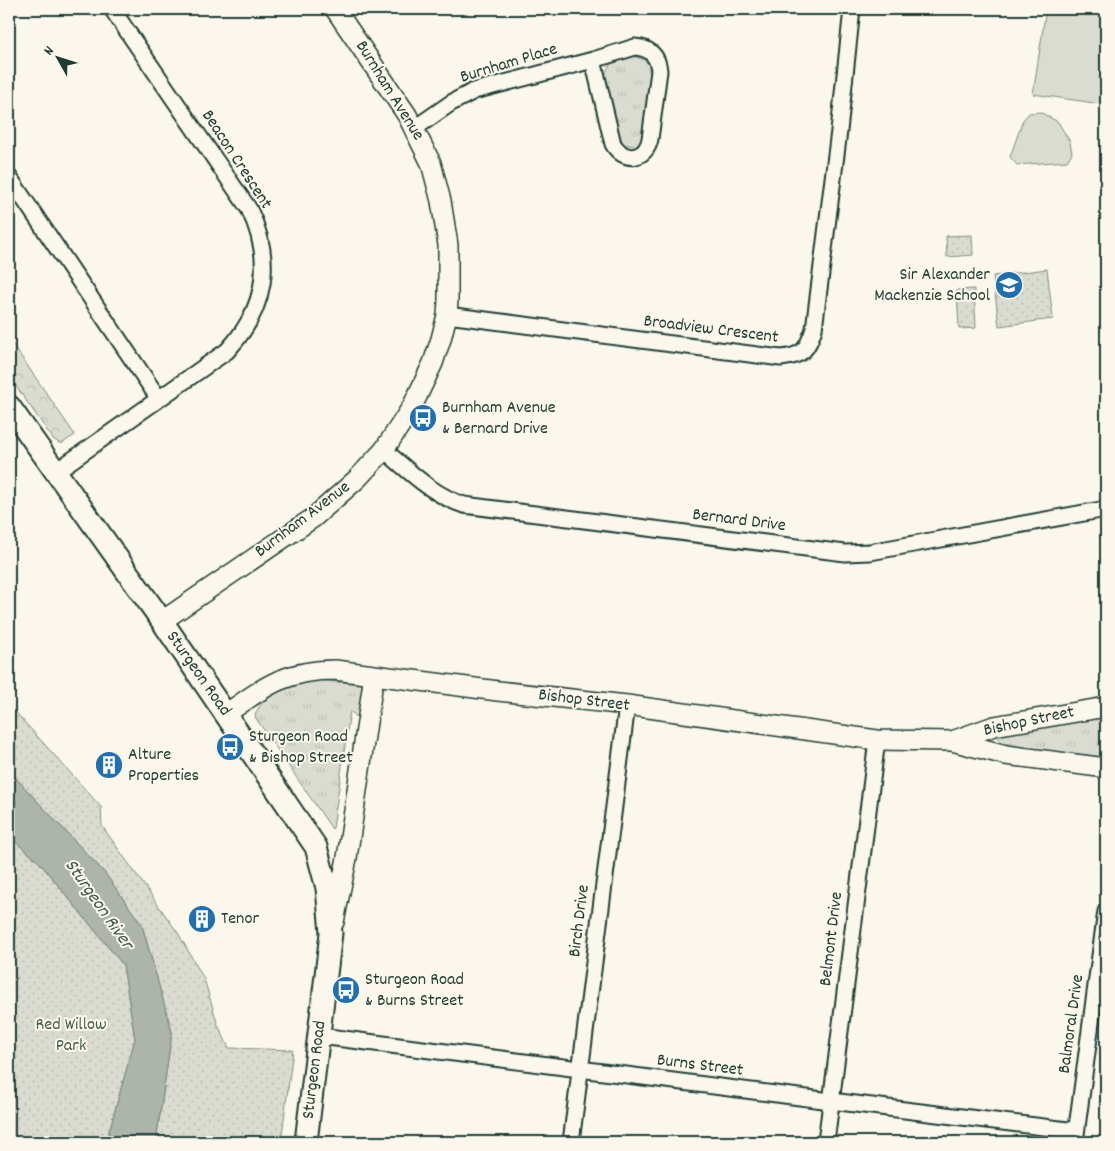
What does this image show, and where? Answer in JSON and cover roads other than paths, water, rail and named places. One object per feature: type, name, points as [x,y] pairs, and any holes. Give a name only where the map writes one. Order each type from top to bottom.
[{"type":"main road","name":"Sturgeon Road","points":[[9,406],[162,621],[316,847],[327,888],[331,933],[306,1142]]},
{"type":"street","name":"Beacon Crescent","points":[[55,472],[227,351],[245,329],[252,316],[261,289],[263,274],[262,247],[257,227],[249,209],[112,9]]},
{"type":"street","name":"Burnham Avenue","points":[[162,621],[313,518],[357,479],[384,450],[412,407],[433,362],[447,315],[448,244],[441,201],[431,163],[414,128],[335,9]]},
{"type":"street","name":"Broadview Crescent","points":[[447,315],[781,358],[793,357],[804,352],[810,342],[814,329],[852,9]]},
{"type":"street","name":"Burnham Place","points":[[414,128],[451,103],[474,91],[635,47],[648,50],[657,59],[659,71],[649,145],[642,154],[625,156],[620,154],[613,144],[593,60]]},
{"type":"street","points":[[9,177],[159,399]]},
{"type":"street","name":"Bernard Drive","points":[[384,450],[439,494],[464,505],[844,553],[870,552],[1106,509]]},
{"type":"street","name":"Bishop Street","points":[[226,714],[261,689],[285,677],[298,673],[335,670],[627,705],[877,740],[952,741],[1006,755],[1106,768]]},
{"type":"street","points":[[331,933],[347,858],[374,675]]},
{"type":"street","name":"Birch Drive","points":[[571,1142],[627,705]]},
{"type":"street","name":"Bishop Street","points":[[952,741],[994,726],[1106,707]]},
{"type":"street","name":"Belmont Drive","points":[[826,1142],[877,740]]},
{"type":"street","name":"Balmoral Drive","points":[[1076,1137],[1106,911]]},
{"type":"street","name":"Burns Street","points":[[320,1036],[831,1102],[1076,1137]]},
{"type":"water","name":"Sturgeon River","points":[[9,771],[104,872],[142,925],[172,1032],[156,1142],[106,1142],[135,1039],[123,965],[39,862],[9,836]]},
{"type":"place","name":"Sir Alexander Mackenzie School","points":[[1009,285]]},
{"type":"place","name":"Burnham Avenue & Bernard Drive","points":[[423,418]]},
{"type":"place","name":"Sturgeon Road & Bishop Street","points":[[230,747]]},
{"type":"place","name":"Alture Properties","points":[[109,765]]},
{"type":"place","name":"Tenor","points":[[202,919]]},
{"type":"place","name":"Sturgeon Road & Burns Street","points":[[346,990]]},
{"type":"park label","name":"Red Willow Park","points":[[71,1035]]}]
